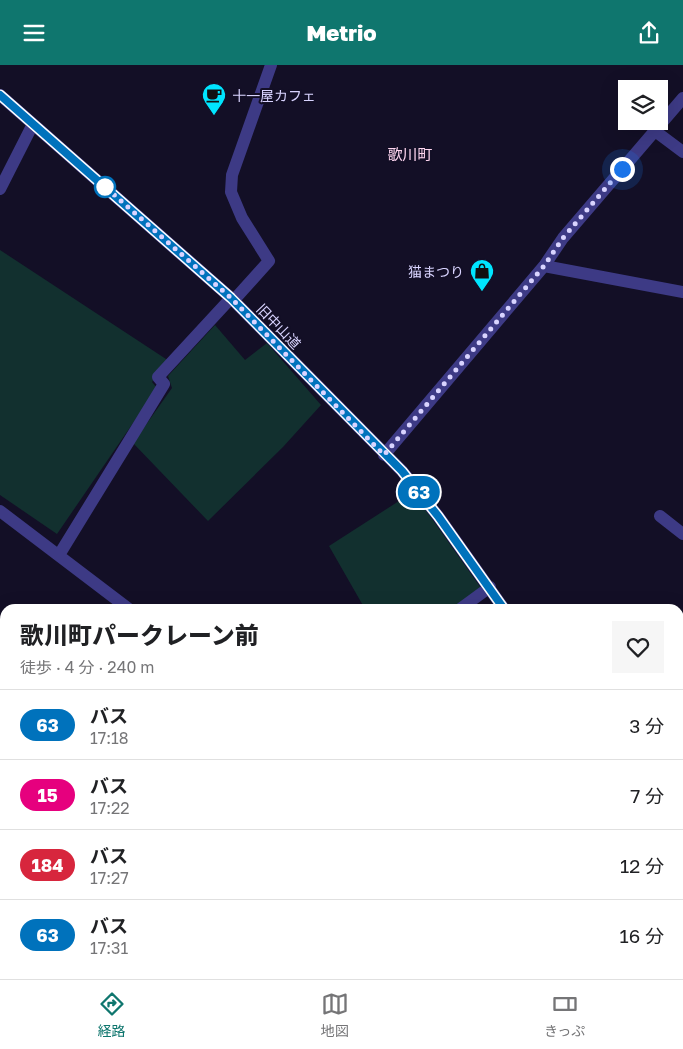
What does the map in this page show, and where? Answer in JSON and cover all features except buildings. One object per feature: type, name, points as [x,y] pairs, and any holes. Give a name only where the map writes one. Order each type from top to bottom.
[{"type":"street","points":[[59,555],[164,384],[158,377],[269,261],[242,218],[231,192],[232,175],[271,65]]},
{"type":"street","name":"旧中山道","points":[[0,95],[232,299],[384,455],[402,471],[438,516],[501,604]]},
{"type":"street","points":[[384,455],[544,266],[563,238],[683,98]]},
{"type":"street","points":[[0,189],[33,124]]},
{"type":"street","points":[[655,131],[683,151]]},
{"type":"street","points":[[544,266],[683,292]]},
{"type":"street","points":[[0,511],[123,604]]},
{"type":"street","points":[[660,516],[683,534]]},
{"type":"street","points":[[467,604],[490,587]]},
{"type":"green space","points":[[0,250],[169,361],[152,382],[157,388],[57,534],[0,495]]},
{"type":"green space","points":[[215,325],[245,360],[267,343],[321,405],[283,447],[208,521],[133,443],[172,388],[168,376]]},
{"type":"green space","points":[[413,492],[481,588],[459,604],[362,604],[329,546]]},
{"type":"bus line","name":"63","points":[[0,95],[231,298],[384,455],[402,471],[438,516],[501,604]]},
{"type":"place","name":"十一屋カフェ","points":[[214,116]]},
{"type":"place","name":"猫まつり","points":[[482,292]]},
{"type":"district","name":"歌川町","points":[[410,154]]},
{"type":"route","points":[[105,187],[103,185],[231,298],[384,455],[544,266],[563,238],[622,169]]}]
